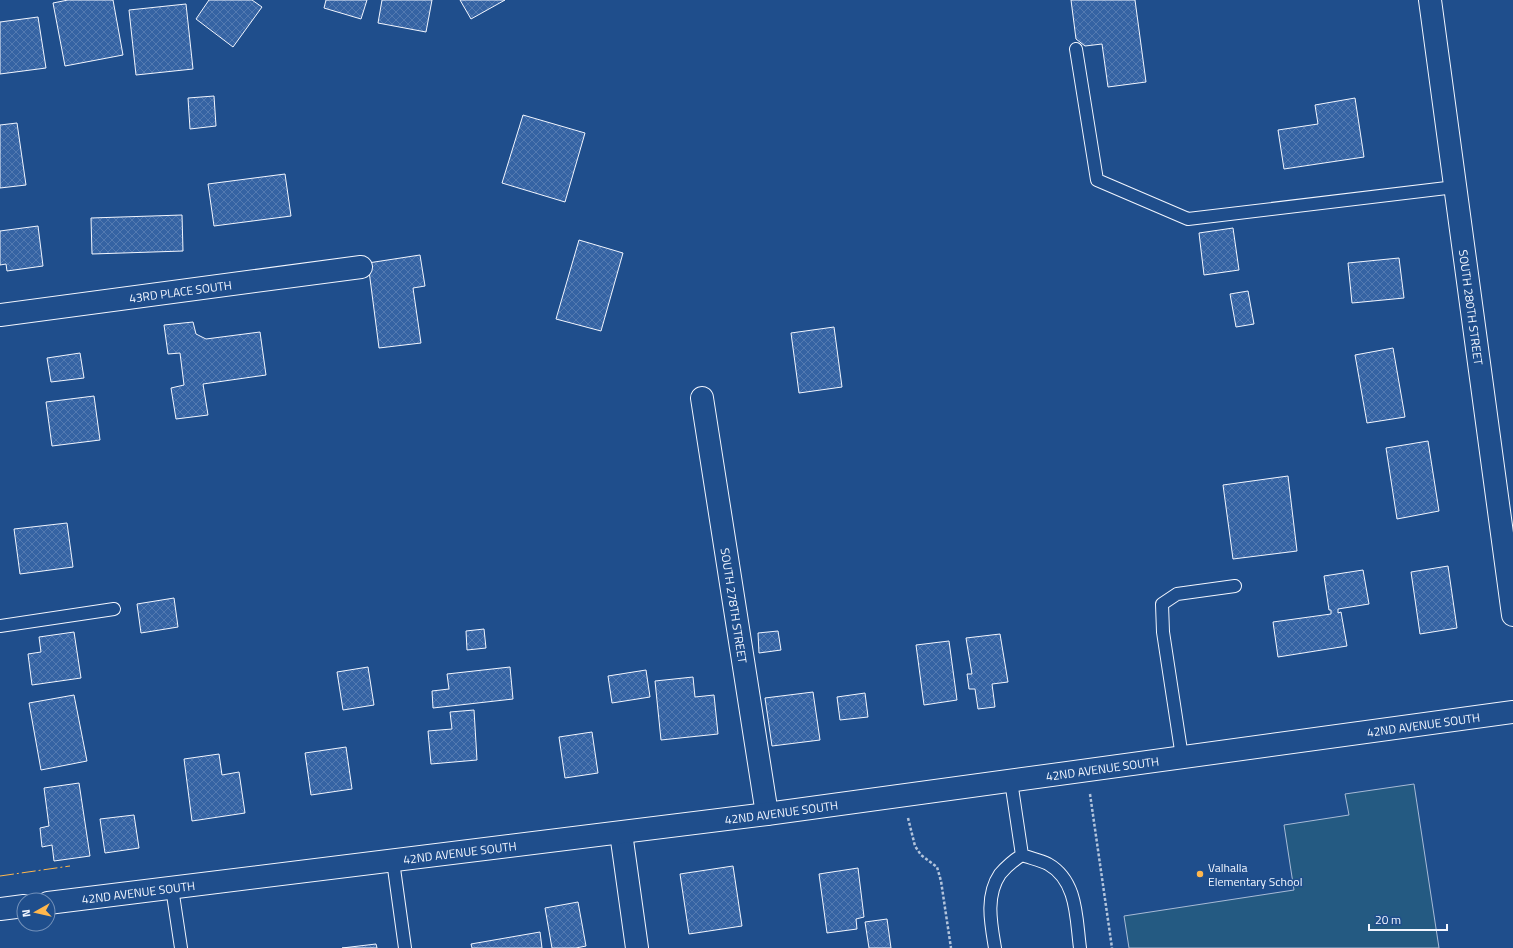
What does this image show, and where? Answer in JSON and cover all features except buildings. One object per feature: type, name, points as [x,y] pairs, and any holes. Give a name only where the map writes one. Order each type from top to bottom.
[{"type":"street","name":"SOUTH 280TH STREET","points":[[1430,0],[1513,615]]},
{"type":"street","name":"43RD PLACE SOUTH","points":[[0,315],[361,267]]},
{"type":"street","name":"SOUTH 278TH STREET","points":[[702,398],[767,814]]},
{"type":"street","name":"42ND AVENUE SOUTH","points":[[56,902],[767,814],[1513,712]]},
{"type":"street","points":[[621,833],[637,948]]},
{"type":"street","points":[[0,909],[16,907]]},
{"type":"lane","points":[[1076,49],[1097,180],[1188,219],[1455,187]]},
{"type":"lane","points":[[1182,757],[1163,632],[1162,604],[1177,594],[1235,586]]},
{"type":"lane","points":[[0,626],[114,609]]},
{"type":"lane","points":[[1011,781],[1022,855]]},
{"type":"lane","points":[[995,948],[990,918],[991,900],[994,888],[1000,874],[1022,855]]},
{"type":"lane","points":[[1022,855],[1047,864],[1058,871],[1066,880],[1072,894],[1080,948]]},
{"type":"lane","points":[[393,861],[405,948]]},
{"type":"lane","points":[[172,888],[181,948]]},
{"type":"path","points":[[1087,770],[1112,948]]},
{"type":"path","points":[[903,795],[915,846],[921,855],[937,867],[941,881],[951,948]]},
{"type":"shaded area","points":[[1414,784],[1439,948],[1129,948],[1124,916],[1294,890],[1284,825],[1349,815],[1345,794]]},
{"type":"power","points":[[0,876],[70,866]]},
{"type":"place","name":"Valhalla Elementary School","points":[[1200,874]]}]
